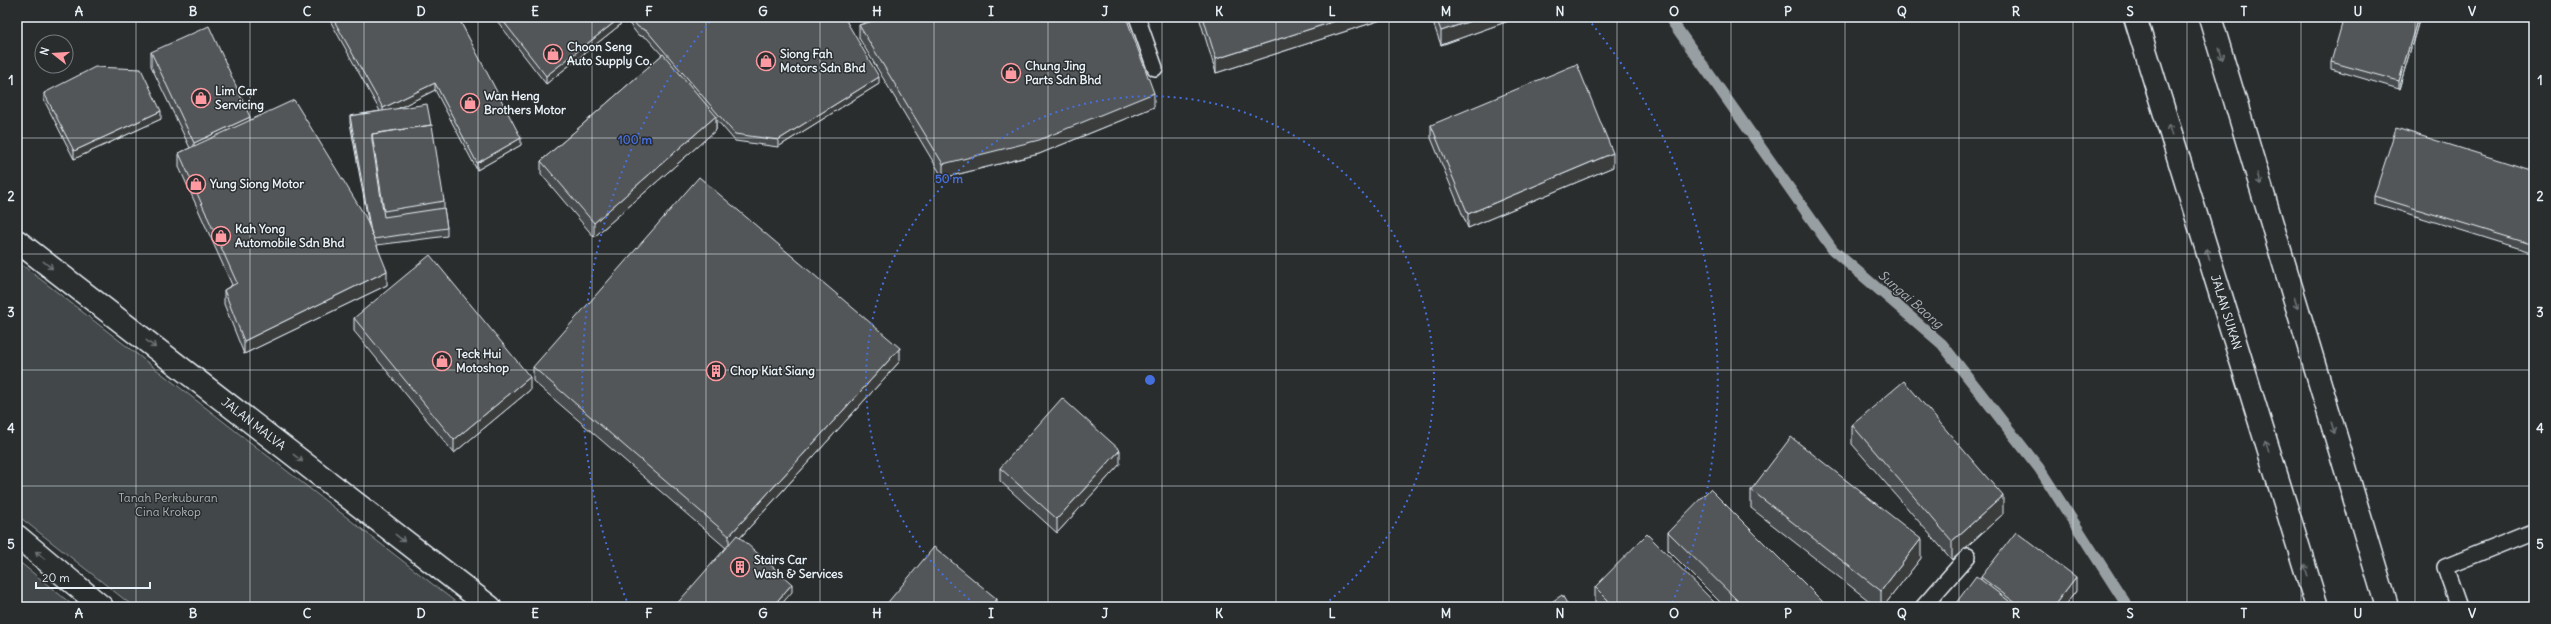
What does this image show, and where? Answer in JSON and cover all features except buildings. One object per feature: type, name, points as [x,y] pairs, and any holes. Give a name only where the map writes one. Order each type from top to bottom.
[{"type":"main road","name":"JALAN SUKAN","points":[[2135,17],[2317,607]]},
{"type":"main road","points":[[2210,17],[2387,607]]},
{"type":"main road","name":"JALAN MALVA","points":[[17,241],[490,607]]},
{"type":"main road","points":[[17,536],[102,607]]},
{"type":"lane","points":[[1137,17],[1155,68]]},
{"type":"lane","points":[[2459,607],[2445,567],[2534,531]]},
{"type":"lane","points":[[1924,607],[1968,556]]},
{"type":"green space","name":"Tanah Perkuburan Cina Krokop","points":[[17,261],[462,607],[134,607],[17,515]]},
{"type":"green space","points":[[17,560],[75,607],[17,607]]},
{"type":"waterway","name":"Sungai Baong","points":[[1669,17],[1833,250],[1942,344],[2039,468],[2128,607]]},
{"type":"place","name":"Choon Seng Auto Supply Co.","points":[[553,54]]},
{"type":"place","name":"Siong Fah Motors Sdn Bhd","points":[[766,61]]},
{"type":"place","name":"Chung Jing Parts Sdn Bhd","points":[[1011,73]]},
{"type":"place","name":"Lim Car Servicing","points":[[201,98]]},
{"type":"place","name":"Wan Heng Brothers Motor","points":[[470,103]]},
{"type":"place","name":"Yung Siong Motor","points":[[196,184]]},
{"type":"place","name":"Kah Yong Automobile Sdn Bhd","points":[[221,236]]},
{"type":"place","name":"Teck Hui Motoshop","points":[[442,361]]},
{"type":"place","name":"Chop Kiat Siang","points":[[716,371]]},
{"type":"place","name":"Stairs Car Wash & Services","points":[[740,567]]}]
